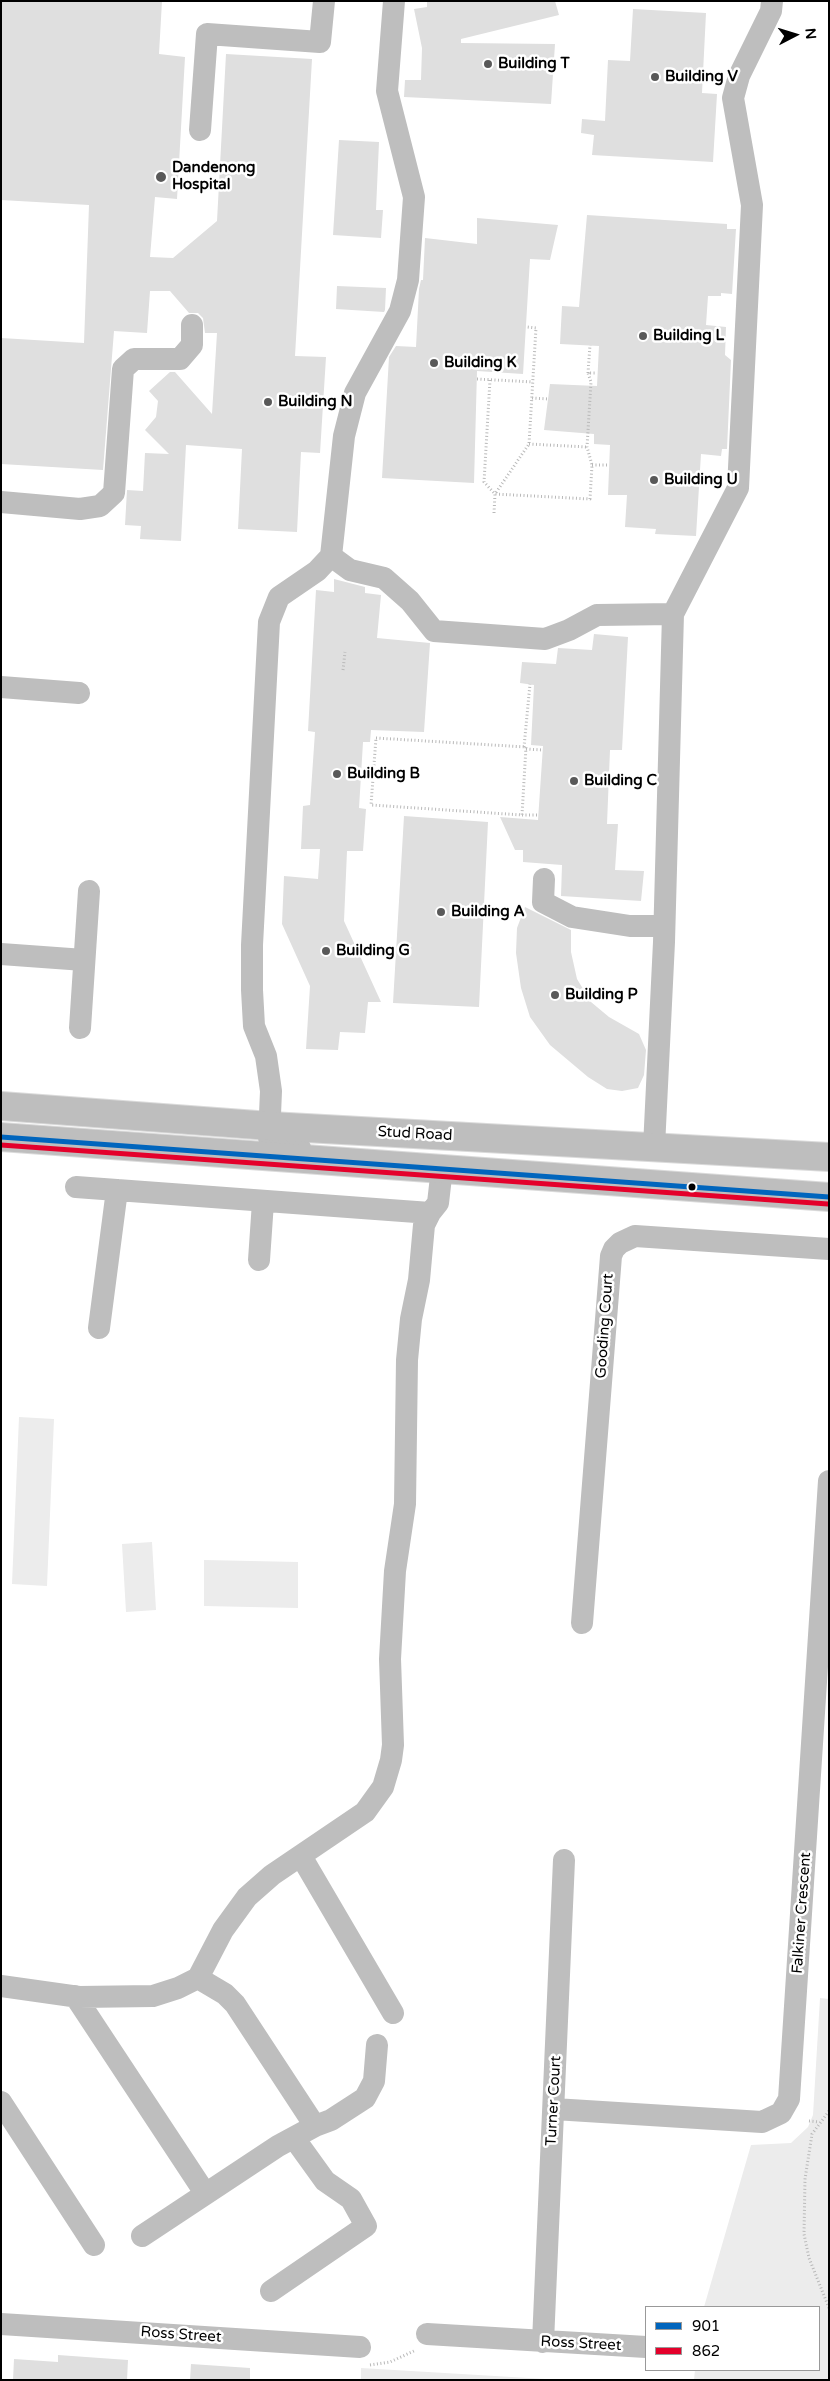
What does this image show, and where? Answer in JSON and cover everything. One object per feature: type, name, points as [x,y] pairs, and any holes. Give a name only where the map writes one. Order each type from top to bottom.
[{"type":"highway","name":"Stud Road","points":[[1,1106],[270,1126],[829,1157]]},
{"type":"highway","points":[[1,1137],[829,1197]]},
{"type":"street","points":[[200,130],[207,34],[320,42],[324,1]]},
{"type":"street","points":[[1,1986],[75,1996],[153,1996],[178,1988],[198,1978],[233,1914],[258,1886],[365,1812],[383,1787],[391,1760],[393,1720],[390,1659],[395,1571],[405,1504],[407,1360],[411,1319],[419,1280],[424,1225],[438,1203],[430,1167],[399,1154],[275,1146],[269,1138],[271,1091],[266,1056],[254,1026],[252,963],[269,622],[279,597],[317,571],[331,556],[344,436],[355,394],[400,310],[408,280],[414,197],[387,91],[394,1]]},
{"type":"street","points":[[654,1146],[664,942],[672,614],[738,488],[752,205],[733,98],[739,76],[771,11],[772,1]]},
{"type":"street","points":[[1,502],[80,509],[100,506],[114,493],[123,368],[134,359],[180,359],[192,345],[192,325]]},
{"type":"street","points":[[331,556],[350,570],[384,578],[410,601],[434,631],[545,639],[597,615],[672,614]]},
{"type":"street","points":[[1,687],[79,693]]},
{"type":"street","points":[[544,879],[543,902],[572,917],[630,926],[663,926]]},
{"type":"street","points":[[80,1028],[89,891]]},
{"type":"street","points":[[1,954],[84,960]]},
{"type":"street","points":[[76,1187],[430,1213]]},
{"type":"street","points":[[99,1328],[117,1190]]},
{"type":"street","points":[[259,1260],[263,1202]]},
{"type":"street","name":"Gooding Court","points":[[582,1623],[611,1256],[614,1249],[626,1238],[635,1236],[829,1249]]},
{"type":"street","name":"Falkiner Crescent","points":[[554,2109],[762,2122],[775,2117],[786,2107],[789,2099],[810,1805],[829,1481]]},
{"type":"street","points":[[302,1856],[392,2013]]},
{"type":"street","name":"Turner Court","points":[[543,2342],[564,1860]]},
{"type":"street","points":[[198,1978],[224,1994],[235,2004],[315,2126]]},
{"type":"street","points":[[75,1996],[205,2193]]},
{"type":"street","points":[[142,2236],[278,2146],[315,2126],[332,2120],[365,2098],[374,2081],[377,2045]]},
{"type":"street","points":[[1,2102],[94,2245]]},
{"type":"street","points":[[271,2291],[366,2226],[351,2199],[324,2181],[294,2138]]},
{"type":"street","name":"Ross Street","points":[[1,2324],[361,2356]]},
{"type":"street","name":"Ross Street","points":[[427,2334],[645,2347]]},
{"type":"path","points":[[494,512],[495,494],[528,444],[536,328],[527,327]]},
{"type":"path","points":[[490,380],[484,482],[495,494],[590,499],[592,465],[587,447],[591,382],[588,373],[590,345]]},
{"type":"path","points":[[588,373],[598,373]]},
{"type":"path","points":[[477,379],[533,382]]},
{"type":"path","points":[[532,398],[549,399]]},
{"type":"path","points":[[528,444],[587,447]]},
{"type":"path","points":[[592,465],[609,465]]},
{"type":"path","points":[[343,670],[345,652]]},
{"type":"path","points":[[522,815],[530,684]]},
{"type":"path","points":[[538,815],[371,804],[376,738],[543,750]]},
{"type":"path","points":[[829,2111],[819,2122],[812,2134],[805,2179],[804,2234],[809,2258],[829,2308]]},
{"type":"path","points":[[809,2121],[819,2122]]},
{"type":"path","points":[[361,2356],[390,2362],[426,2344],[427,2334]]},
{"type":"shaded area","points":[[19,1417],[54,1419],[47,1586],[12,1584]]},
{"type":"shaded area","points":[[152,1542],[156,1610],[126,1612],[122,1544]]},
{"type":"shaded area","points":[[204,1560],[298,1562],[298,1608],[204,1606]]},
{"type":"shaded area","points":[[820,1998],[829,1999],[829,2380],[694,2380],[695,2371],[820,2371],[820,2306],[704,2306],[751,2145],[791,2143],[808,2127],[813,2115]]},
{"type":"shaded area","points":[[361,2368],[562,2380],[361,2380]]},
{"type":"building","name":"Dandenong Hospital","points":[[1,1],[162,1],[159,54],[185,57],[177,199],[155,197],[150,257],[173,258],[217,221],[226,54],[312,59],[295,356],[326,357],[320,453],[301,452],[297,532],[238,529],[242,449],[186,445],[181,541],[140,539],[141,526],[125,525],[127,490],[143,491],[145,453],[169,454],[145,430],[156,417],[158,401],[149,391],[170,372],[175,372],[212,414],[217,333],[205,333],[203,318],[198,313],[189,313],[170,291],[150,291],[147,333],[114,331],[103,470],[1,464],[1,338],[84,343],[89,205],[1,200]]},
{"type":"building","name":"Building T","points":[[427,1],[555,1],[559,15],[461,39],[461,43],[555,44],[551,104],[404,97],[405,80],[421,80],[422,48],[414,9],[427,7]]},
{"type":"building","name":"Building V","points":[[633,9],[706,13],[702,93],[717,94],[713,162],[592,155],[594,135],[581,133],[582,119],[605,121],[608,60],[630,61]]},
{"type":"building","points":[[339,140],[379,142],[376,210],[383,210],[381,238],[333,235]]},
{"type":"building","name":"Building L","points":[[587,215],[727,224],[727,229],[736,229],[732,294],[721,293],[721,296],[708,296],[706,325],[726,327],[725,355],[731,360],[727,449],[722,449],[721,456],[701,454],[696,536],[655,534],[656,529],[625,527],[627,495],[608,495],[610,445],[594,444],[594,434],[544,430],[550,384],[597,386],[599,346],[560,344],[562,306],[579,307]]},
{"type":"building","name":"Building K","points":[[477,218],[558,225],[550,260],[530,259],[523,374],[477,371],[474,483],[382,478],[389,357],[396,346],[416,347],[419,289],[421,280],[423,280],[425,238],[477,244]]},
{"type":"building","points":[[337,286],[386,288],[384,312],[336,309]]},
{"type":"building","points":[[334,579],[365,587],[365,593],[381,595],[377,638],[430,643],[424,732],[371,730],[370,742],[363,742],[359,808],[366,809],[363,851],[347,851],[344,921],[381,1002],[368,1002],[365,1033],[340,1032],[338,1050],[306,1049],[310,986],[282,924],[284,876],[318,879],[320,849],[301,849],[303,806],[310,805],[315,732],[308,731],[316,590],[334,592]]},
{"type":"building","name":"Building C","points":[[594,634],[628,637],[622,750],[610,750],[607,824],[618,824],[615,870],[644,871],[641,901],[561,896],[562,865],[523,862],[523,850],[515,850],[500,817],[538,820],[543,746],[531,745],[534,685],[520,683],[522,662],[556,664],[558,648],[592,650]]},
{"type":"building","name":"Building A","points":[[404,816],[488,822],[479,1007],[393,1003]]},
{"type":"building","name":"Building P","points":[[525,907],[571,930],[571,952],[577,979],[591,1002],[609,1017],[639,1034],[646,1050],[644,1075],[638,1088],[622,1091],[607,1089],[588,1077],[550,1045],[530,1017],[521,988],[516,953],[517,928]]},
{"type":"building","points":[[58,2355],[128,2360],[127,2380],[13,2380],[14,2359],[58,2362]]},
{"type":"building","points":[[191,2364],[250,2368],[250,2380],[190,2380]]},
{"type":"transit line","name":"901","points":[[1,1137],[829,1197]]},
{"type":"transit line","name":"862","points":[[1,1145],[828,1204]]},
{"type":"place","name":"Building T","points":[[488,64]]},
{"type":"place","name":"Building V","points":[[655,77]]},
{"type":"place","name":"Dandenong Hospital","points":[[161,177]]},
{"type":"place","name":"Building L","points":[[643,336]]},
{"type":"place","name":"Building K","points":[[434,363]]},
{"type":"place","name":"Building N","points":[[268,402]]},
{"type":"place","name":"Building U","points":[[654,480]]},
{"type":"place","name":"Building B","points":[[337,774]]},
{"type":"place","name":"Building C","points":[[574,781]]},
{"type":"place","name":"Building A","points":[[441,912]]},
{"type":"place","name":"Building G","points":[[326,951]]},
{"type":"place","name":"Building P","points":[[555,995]]}]
